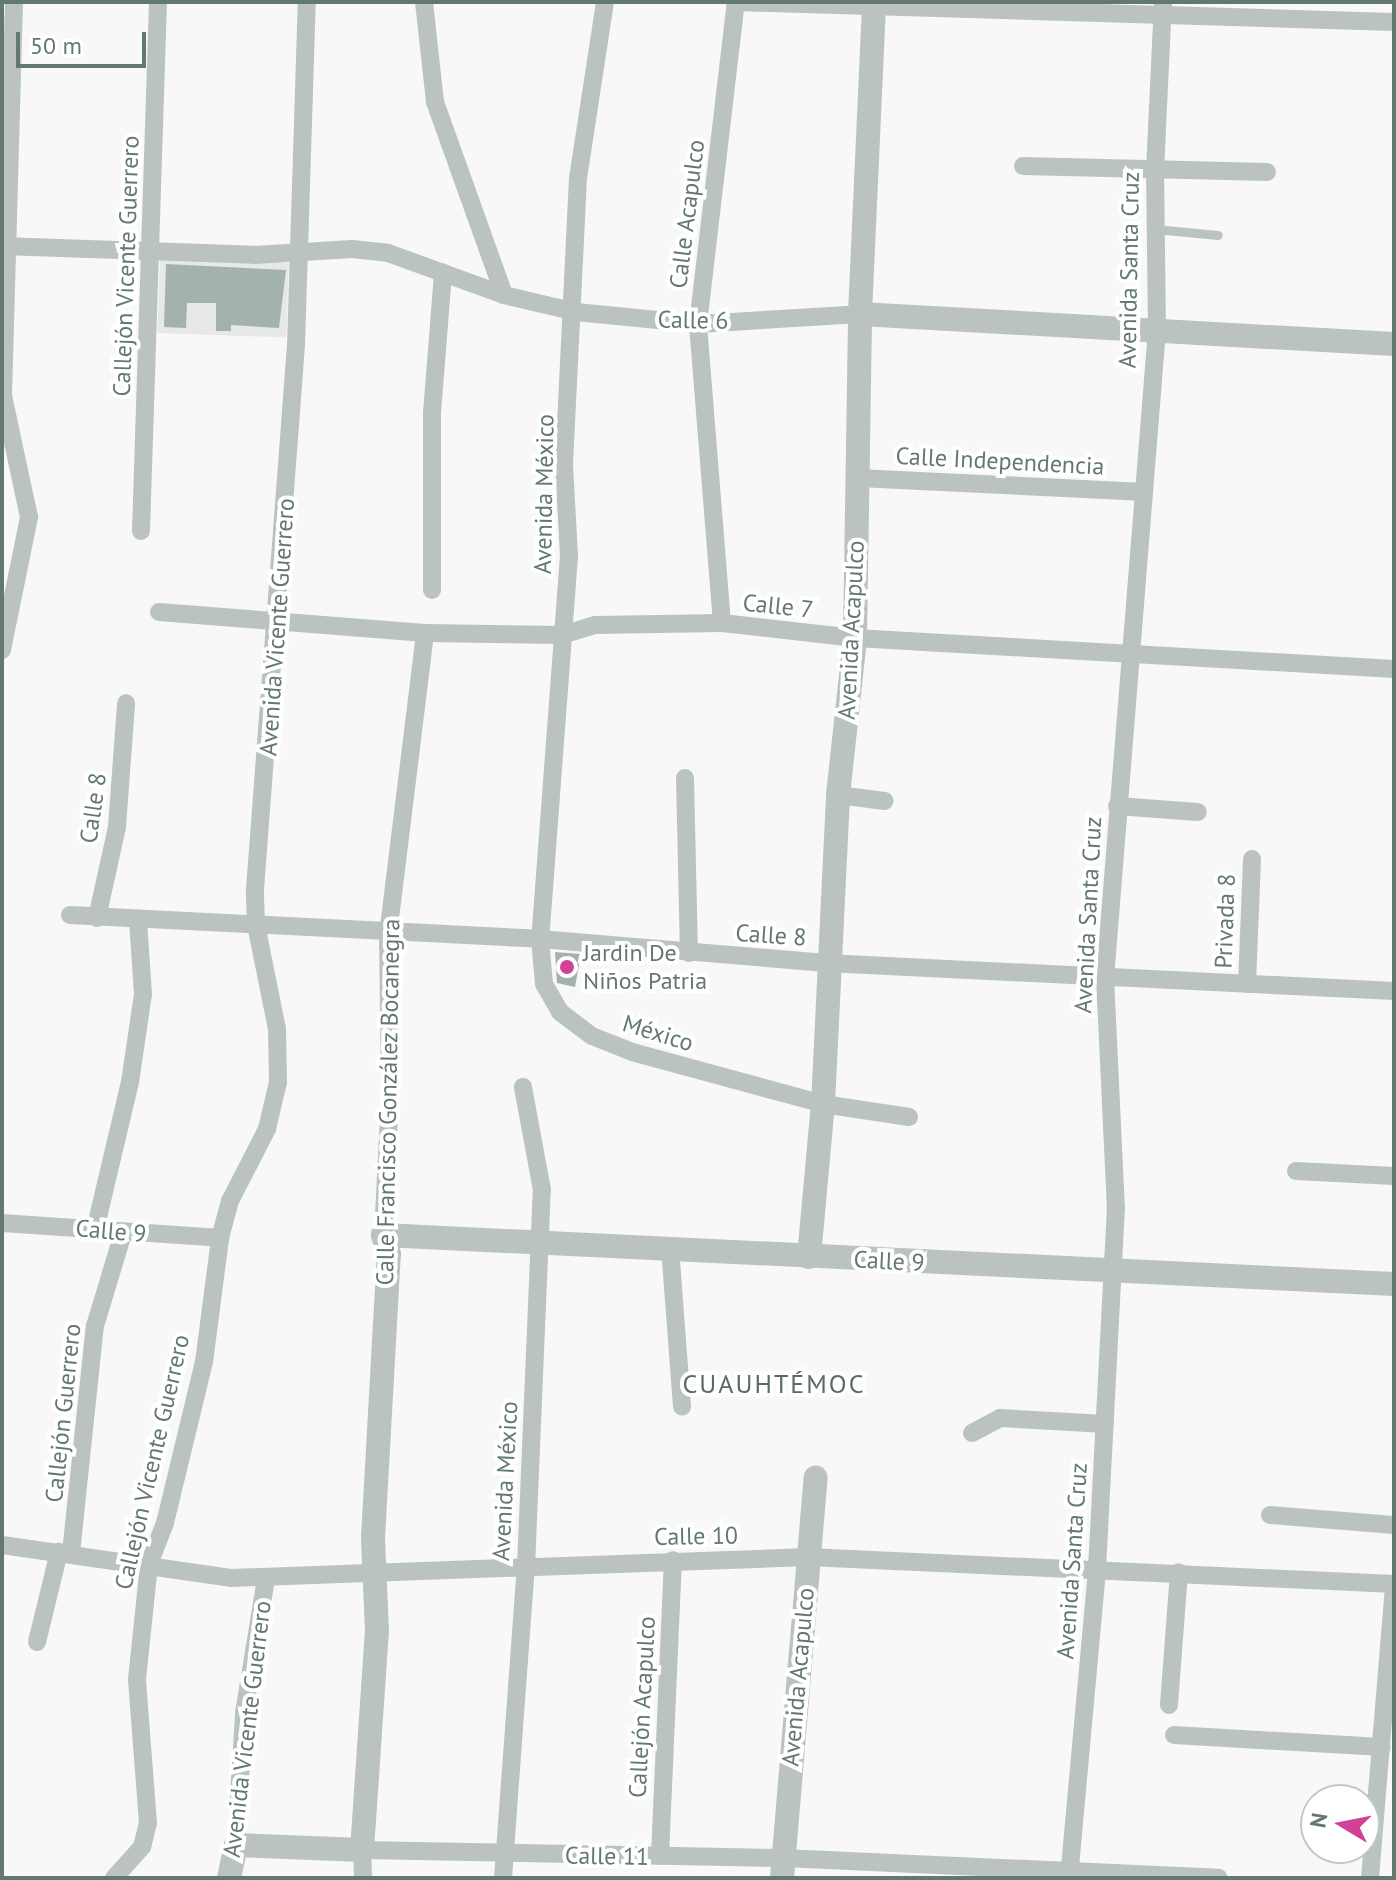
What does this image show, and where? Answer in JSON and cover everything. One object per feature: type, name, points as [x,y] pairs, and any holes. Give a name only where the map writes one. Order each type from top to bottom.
[{"type":"street","points":[[2,650],[29,517],[3,396],[4,246],[14,2]]},
{"type":"street","name":"Callejón Vicente Guerrero","points":[[141,531],[158,2]]},
{"type":"street","name":"Avenida Vicente Guerrero","points":[[220,1238],[230,1201],[267,1129],[278,1082],[277,1029],[256,925],[255,889],[279,620],[301,254],[307,2]]},
{"type":"street","points":[[424,2],[435,102],[504,295]]},
{"type":"street","name":"Avenida México","points":[[540,939],[569,556],[564,464],[576,312],[582,136],[605,2]]},
{"type":"street","points":[[736,2],[1162,8],[1394,22]]},
{"type":"street","name":"Calle Acapulco","points":[[722,623],[698,324],[736,2]]},
{"type":"street","name":"Avenida Acapulco","points":[[809,1257],[823,1104],[826,963],[838,795],[855,638],[860,314],[874,5]]},
{"type":"street","name":"Avenida Santa Cruz","points":[[1069,1876],[1097,1569],[1113,1271],[1116,1210],[1105,978],[1140,492],[1157,330],[1155,171],[1162,8]]},
{"type":"street","points":[[1023,166],[1267,172]]},
{"type":"street","name":"Calle 6","points":[[4,246],[301,254],[352,249],[388,253],[504,295],[576,312],[698,324],[860,314],[1394,344]]},
{"type":"street","points":[[432,590],[432,413],[443,272]]},
{"type":"street","name":"Calle Independencia","points":[[858,478],[1140,492]]},
{"type":"street","name":"Calle 7","points":[[159,612],[425,633],[562,635],[595,625],[722,623],[855,638],[1394,669]]},
{"type":"street","name":"Calle Francisco González Bocanegra","points":[[362,1850],[377,1572],[378,1391],[389,1254],[383,1235],[390,1097],[388,935],[425,633]]},
{"type":"street","name":"Calle 8","points":[[97,918],[117,827],[126,703]]},
{"type":"street","points":[[685,778],[689,953]]},
{"type":"street","points":[[838,795],[885,801]]},
{"type":"street","points":[[1117,806],[1198,812]]},
{"type":"street","name":"Privada 8","points":[[1247,984],[1252,859]]},
{"type":"street","name":"Calle 8","points":[[70,915],[388,935],[540,939],[826,963],[1394,991]]},
{"type":"street","points":[[95,1230],[130,1082],[143,994],[138,921]]},
{"type":"street","name":"México","points":[[540,939],[544,984],[560,1012],[592,1036],[632,1052],[823,1104],[909,1117]]},
{"type":"street","name":"Avenida México","points":[[503,1878],[526,1567],[539,1242],[538,1152],[523,1087]]},
{"type":"street","points":[[1296,1171],[1394,1176]]},
{"type":"street","name":"Calle 9","points":[[2,1223],[220,1238]]},
{"type":"street","name":"Callejón Guerrero","points":[[37,1642],[65,1553],[95,1326],[123,1233]]},
{"type":"street","name":"Calle 9","points":[[383,1235],[1394,1284]]},
{"type":"street","name":"Callejón Vicente Guerrero","points":[[114,1878],[142,1847],[148,1823],[137,1679],[149,1564],[165,1523],[204,1362],[220,1238]]},
{"type":"street","points":[[670,1247],[682,1407]]},
{"type":"street","points":[[972,1433],[1000,1418],[1105,1424]]},
{"type":"street","name":"Avenida Acapulco","points":[[782,1868],[816,1477]]},
{"type":"street","points":[[1270,1515],[1394,1525]]},
{"type":"street","name":"Calle 10","points":[[2,1545],[266,1579],[377,1572],[808,1557],[1179,1572],[1394,1586]]},
{"type":"street","name":"Callejón Acapulco","points":[[660,1856],[673,1560]]},
{"type":"street","points":[[1169,1705],[1179,1572]]},
{"type":"street","name":"Avenida Vicente Guerrero","points":[[229,1878],[236,1845],[244,1713],[266,1579]]},
{"type":"street","points":[[1370,1878],[1394,1586]]},
{"type":"street","points":[[1174,1735],[1382,1747]]},
{"type":"street","name":"Calle 11","points":[[236,1845],[504,1855],[660,1856],[782,1868],[1219,1878]]},
{"type":"street","points":[[362,1850],[363,1878]]},
{"type":"street","points":[[681,1878],[684,1858]]},
{"type":"lane","points":[[1155,229],[1218,235]]},
{"type":"shaded area","points":[[160,258],[289,263],[286,337],[157,333]]},
{"type":"building","points":[[166,264],[286,270],[279,328],[231,325],[231,331],[216,331],[216,303],[187,303],[186,328],[164,327]]},
{"type":"building","name":"Jardin De Niños Patria","points":[[555,952],[581,954],[575,987],[557,983]]},
{"type":"place","name":"Jardin De Niños Patria","points":[[567,967]]},
{"type":"district","name":"CUAUHTÉMOC","points":[[774,1384]]}]
